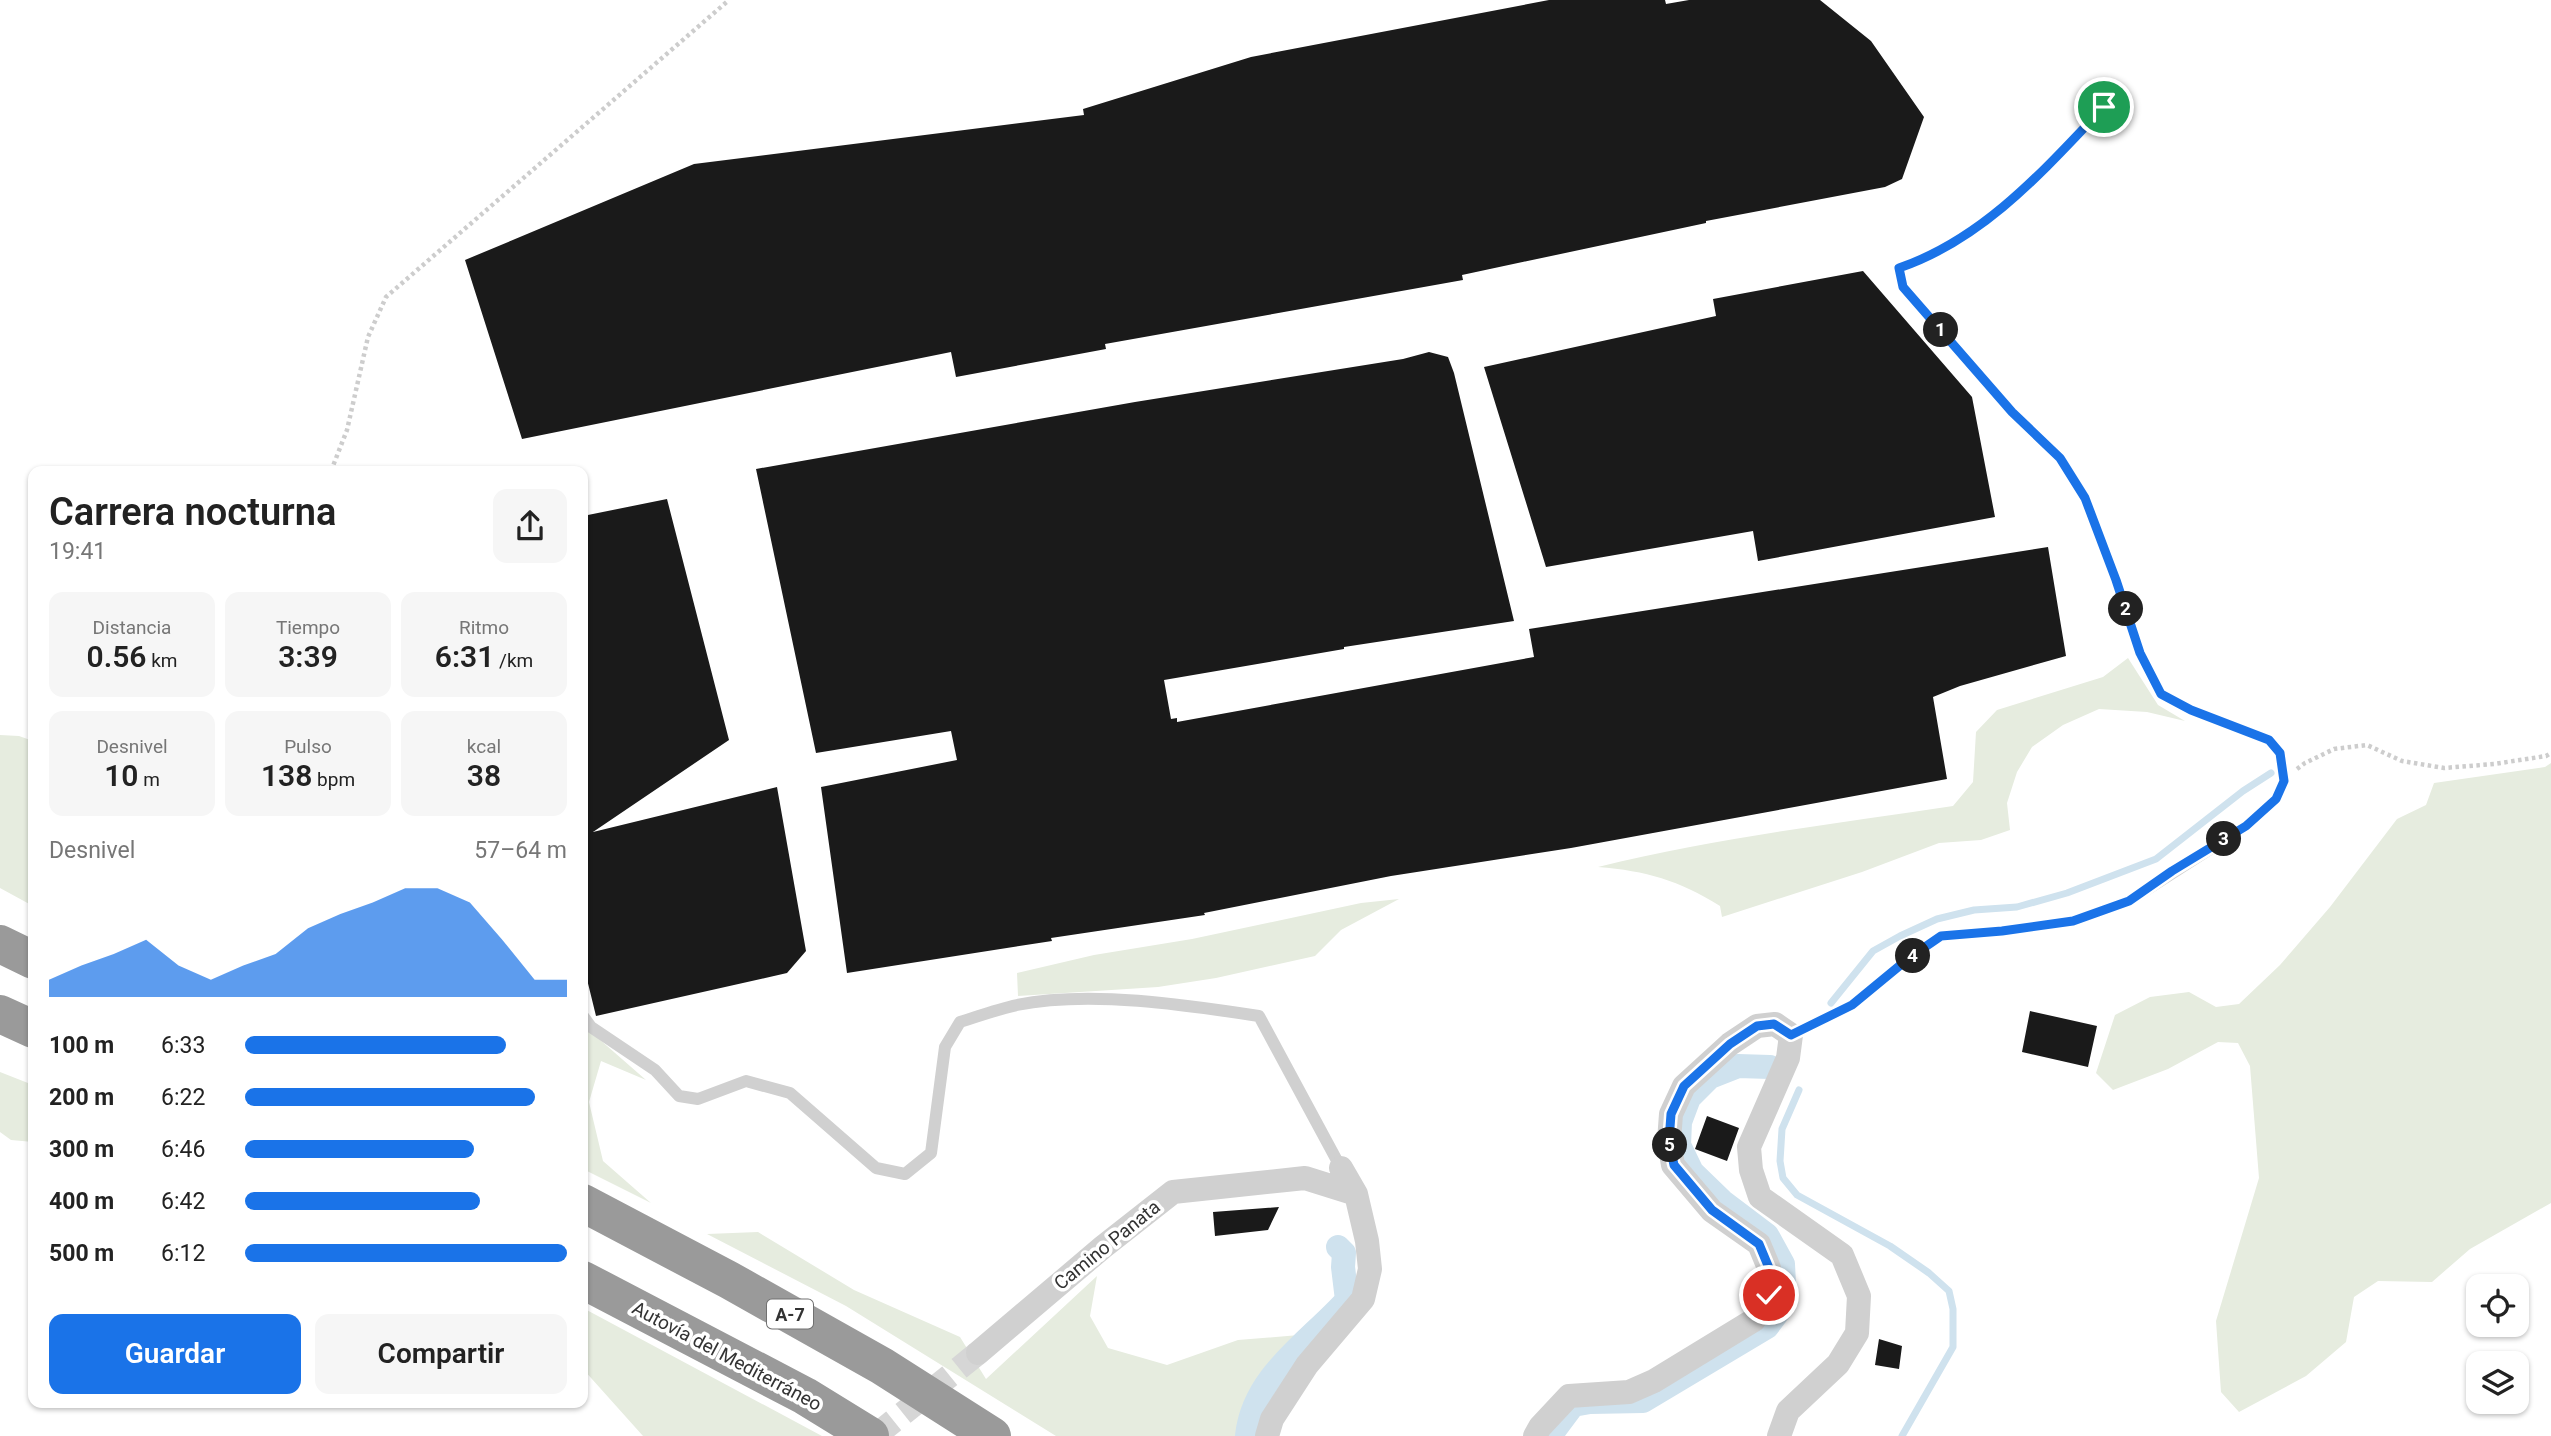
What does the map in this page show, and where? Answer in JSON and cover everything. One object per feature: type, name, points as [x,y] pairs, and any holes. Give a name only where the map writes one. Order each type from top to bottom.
[{"type":"highway","points":[[0,944],[28,958]]},
{"type":"highway","points":[[0,1014],[28,1027]]},
{"type":"highway","name":"A-7","points":[[588,1206],[882,1366],[992,1436]]},
{"type":"highway","name":"Autovía del Mediterráneo","points":[[588,1283],[805,1396],[870,1436]]},
{"type":"street","points":[[1535,1436],[1539,1427],[1570,1396],[1629,1392],[1684,1365],[1754,1320],[1769,1295],[1769,1268],[1759,1244],[1712,1210],[1674,1165],[1669,1141],[1671,1114],[1684,1086],[1730,1044],[1757,1026],[1774,1024],[1791,1035],[1787,1058],[1749,1147],[1751,1170],[1759,1198],[1842,1255],[1859,1296],[1857,1333],[1839,1364],[1788,1411],[1779,1436]]},
{"type":"street","points":[[1267,1436],[1272,1419],[1307,1365],[1363,1299],[1370,1269],[1367,1241],[1356,1194],[1341,1168]]},
{"type":"street","name":"Camino Panata","points":[[978,1353],[1103,1247],[1173,1192],[1305,1178],[1356,1194]]},
{"type":"lane","points":[[1791,1035],[1852,1005],[1909,958],[1941,936],[2073,921],[2129,901],[2246,826],[2276,799],[2284,781],[2280,753],[2269,740],[2191,710],[2161,694],[2140,653],[2085,498],[2060,458],[2012,412],[1903,287],[1899,268],[1926,259],[1969,233],[2010,203],[2104,107]]},
{"type":"lane","points":[[588,1023],[655,1070],[679,1096],[698,1099],[746,1081],[790,1093],[876,1168],[905,1174],[931,1153],[946,1047],[960,1022],[1018,1004],[1092,998],[1217,1009],[1259,1016],[1341,1168]]},
{"type":"path","points":[[333,466],[347,430],[368,337],[386,297],[729,0]]},
{"type":"path","points":[[2284,781],[2305,762],[2334,749],[2367,745],[2402,761],[2445,768],[2494,764],[2551,753]]},
{"type":"shaded area","points":[[2128,658],[2158,705],[2185,721],[2147,712],[2099,709],[2063,725],[2032,747],[2017,772],[2007,803],[2010,830],[1981,840],[1939,843],[1862,872],[1722,917],[1720,906],[1676,883],[1647,874],[1598,867],[1730,840],[1953,806],[1973,782],[1976,732],[1997,710],[2103,677]]},
{"type":"shaded area","points":[[0,735],[19,736],[28,739],[28,903],[0,888]]},
{"type":"shaded area","points":[[2551,763],[2551,1203],[2470,1249],[2432,1282],[2378,1281],[2354,1297],[2346,1342],[2306,1376],[2239,1412],[2221,1392],[2216,1321],[2259,1178],[2250,1066],[2238,1043],[2218,1042],[2168,1069],[2113,1090],[2096,1073],[2115,1015],[2150,997],[2189,992],[2216,1007],[2239,1004],[2280,965],[2330,907],[2397,819],[2426,805],[2434,783],[2545,767]]},
{"type":"shaded area","points":[[1399,899],[1341,930],[1315,956],[1216,978],[1158,987],[1018,996],[1017,973],[1094,955],[1192,939],[1361,903]]},
{"type":"shaded area","points":[[588,1029],[646,1080],[601,1061],[589,1102],[603,1161],[651,1203],[588,1172]]},
{"type":"shaded area","points":[[0,1072],[28,1083],[28,1142],[11,1140],[0,1132]]},
{"type":"shaded area","points":[[758,1232],[854,1290],[960,1337],[986,1379],[1097,1276],[1090,1316],[1108,1348],[1167,1365],[1238,1340],[1299,1335],[1322,1330],[1277,1377],[1261,1405],[1253,1436],[1056,1436],[846,1306],[707,1234]]},
{"type":"shaded area","points":[[588,1311],[822,1436],[643,1436],[588,1375]]},
{"type":"building","points":[[1549,0],[1665,0],[1666,4],[1689,0],[1820,0],[1871,41],[1924,117],[1902,179],[1885,187],[1706,221],[1462,275],[1463,280],[1105,344],[1106,349],[956,377],[951,352],[522,439],[465,260],[694,164],[1084,115],[1083,109],[1251,57]]},
{"type":"building","points":[[1863,271],[1972,397],[1995,517],[1758,561],[1753,531],[1546,567],[1484,367],[1716,316],[1713,299]]},
{"type":"building","points":[[1429,352],[1448,357],[1454,373],[1514,621],[1344,647],[1164,680],[1171,719],[1177,718],[1177,722],[1534,657],[1529,629],[2048,547],[2066,656],[1960,686],[1933,697],[1947,779],[1571,848],[1391,876],[1204,913],[1205,915],[847,973],[821,787],[957,760],[951,731],[816,753],[756,469],[1135,402],[1403,359]]},
{"type":"building","points":[[667,499],[729,740],[593,832],[777,787],[806,951],[787,973],[596,1016],[588,983],[588,515]]},
{"type":"building","points":[[2030,1011],[2097,1026],[2088,1067],[2022,1052]]},
{"type":"building","points":[[1707,1116],[1739,1128],[1727,1161],[1695,1149]]},
{"type":"building","points":[[1279,1207],[1268,1230],[1215,1236],[1213,1212]]},
{"type":"building","points":[[1879,1339],[1902,1346],[1899,1369],[1875,1365]]},
{"type":"waterway","points":[[1831,1003],[1873,951],[1900,936],[1937,919],[1974,910],[2017,907],[2067,893],[2156,859],[2243,791],[2271,773]]},
{"type":"waterway","points":[[1550,1436],[1573,1405],[1643,1401],[1767,1327],[1785,1303],[1783,1264],[1767,1235],[1722,1201],[1692,1172],[1679,1145],[1680,1122],[1689,1098],[1710,1077],[1738,1066],[1770,1067]]},
{"type":"waterway","points":[[1799,1090],[1782,1129],[1780,1161],[1783,1178],[1797,1195],[1890,1246],[1929,1273],[1949,1291],[1953,1309],[1953,1347],[1902,1436]]},
{"type":"waterway","points":[[1247,1436],[1251,1415],[1271,1378],[1347,1300],[1344,1253],[1338,1247]]},
{"type":"tunnel","points":[[875,1436],[978,1353]]},
{"type":"route","points":[[1769,1295],[1769,1268],[1759,1244],[1712,1210],[1674,1165],[1669,1141],[1671,1114],[1684,1086],[1730,1044],[1757,1026],[1774,1024],[1791,1035],[1852,1005],[1909,958],[1941,936],[2073,921],[2129,901],[2246,826],[2276,799],[2284,781],[2280,753],[2269,740],[2191,710],[2161,694],[2140,653],[2085,498],[2060,458],[2012,412],[1903,287],[1899,268],[1926,259],[1969,233],[2010,203],[2104,107]]}]
